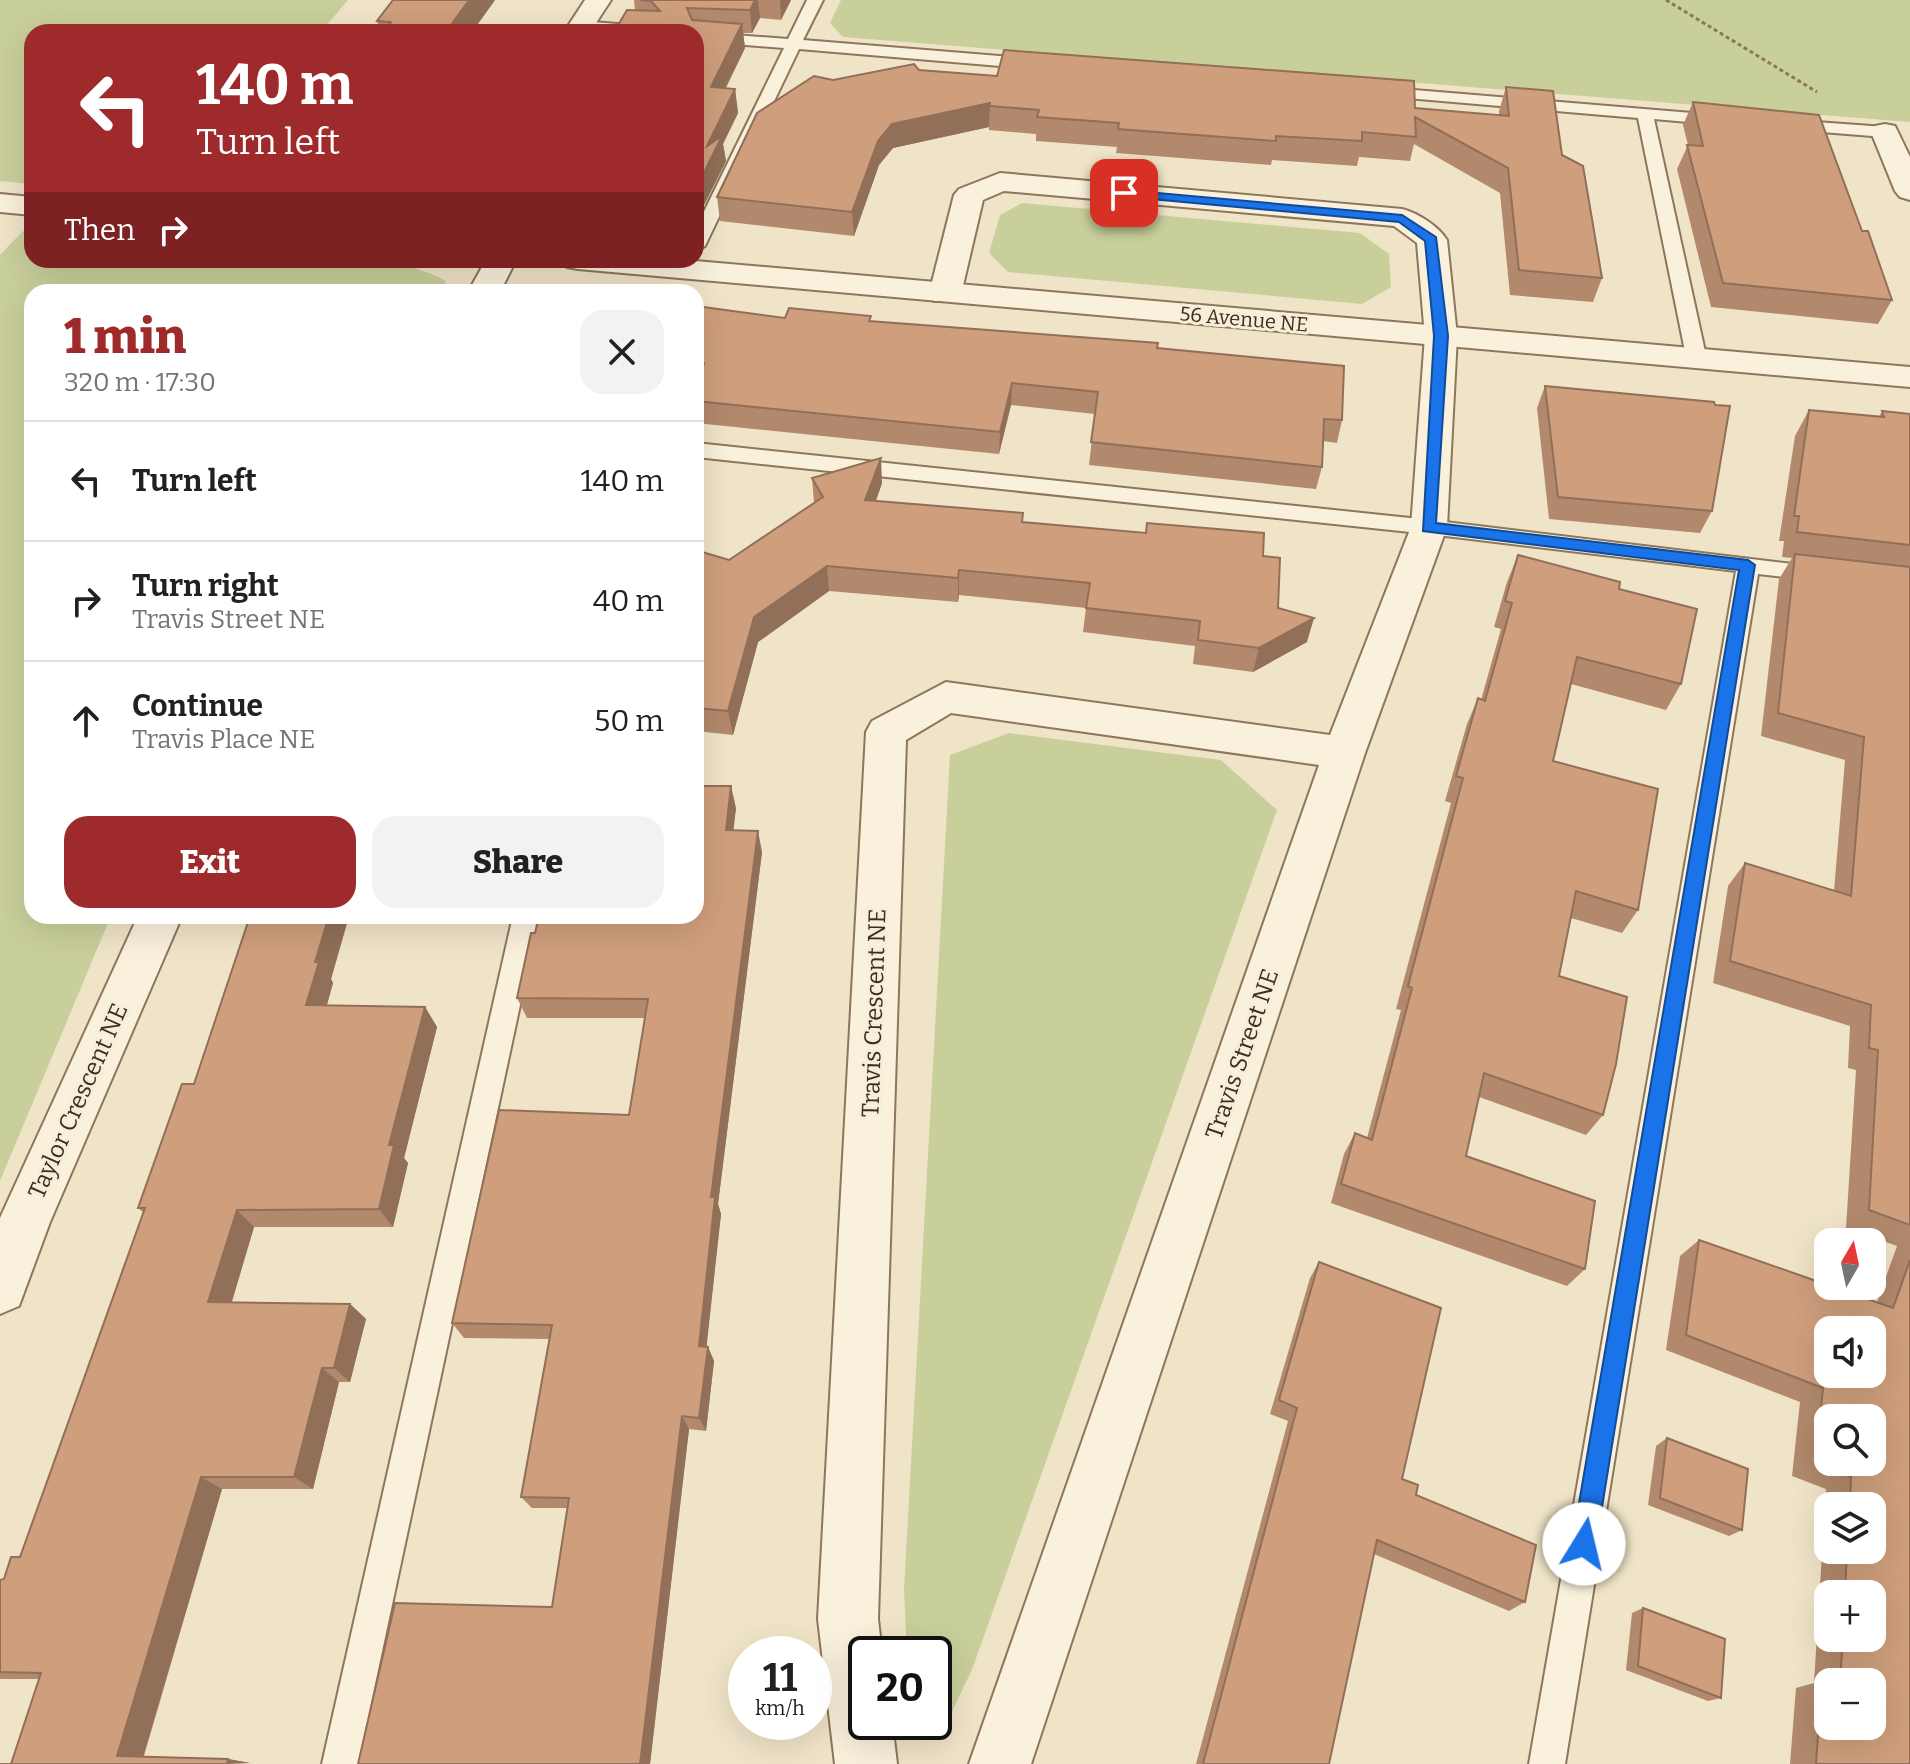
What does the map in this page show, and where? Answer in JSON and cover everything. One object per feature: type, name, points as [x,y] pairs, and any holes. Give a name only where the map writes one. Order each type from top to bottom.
[{"type":"street","points":[[582,24],[598,0]]},
{"type":"street","points":[[1871,131],[1910,191]]},
{"type":"street","name":"Travis Street NE","points":[[945,294],[969,195],[1000,182],[1402,218],[1432,240],[1441,336],[1429,527],[1344,753],[1000,1764]]},
{"type":"street","points":[[0,203],[24,205]]},
{"type":"street","name":"56 Avenue NE","points":[[704,261],[945,294],[1696,356],[1910,377]]},
{"type":"street","name":"Travis Crescent NE","points":[[866,1764],[848,1619],[886,732],[946,697],[1344,753]]},
{"type":"street","name":"Taylor Crescent NE","points":[[0,1288],[24,1222],[156,924]]},
{"type":"lane","points":[[704,230],[815,0]]},
{"type":"lane","points":[[704,37],[1046,65]]},
{"type":"lane","points":[[1361,91],[1736,121]]},
{"type":"lane","points":[[1645,114],[1696,356]]},
{"type":"lane","points":[[1766,123],[1871,131]]},
{"type":"lane","points":[[704,451],[1429,527],[1836,575]]},
{"type":"lane","points":[[1547,1764],[1748,565]]},
{"type":"lane","points":[[340,1764],[524,924]]},
{"type":"path","points":[[1666,0],[1844,108],[1871,131]]},
{"type":"green space","points":[[0,0],[348,0],[328,24],[24,24],[24,183],[0,181]]},
{"type":"green space","points":[[841,0],[1910,0],[1910,122],[843,37],[830,23]]},
{"type":"green space","points":[[1022,203],[1360,233],[1389,254],[1391,287],[1362,304],[1008,272],[989,253],[1000,215]]},
{"type":"green space","points":[[23,231],[24,268],[412,268],[446,281],[445,284],[24,284],[24,924],[108,924],[0,1181],[0,255]]},
{"type":"green space","points":[[1009,733],[1221,760],[1277,810],[973,1667],[952,1712],[952,1636],[906,1636],[904,1590],[950,755]]},
{"type":"building","points":[[393,0],[469,0],[452,24],[389,24],[391,22],[377,21]]},
{"type":"building","points":[[640,0],[755,0],[750,10],[687,8],[692,20],[742,24],[711,87],[735,89],[707,146],[722,136],[704,173],[704,24],[619,24],[627,10],[660,11],[651,1]]},
{"type":"building","points":[[1004,50],[1414,81],[1415,108],[1509,116],[1506,87],[1553,91],[1562,155],[1583,166],[1602,278],[1519,270],[1508,168],[1415,117],[1416,137],[1362,132],[1362,141],[1276,136],[1276,141],[1118,129],[1119,123],[1037,117],[1039,110],[990,106],[990,103],[892,124],[878,141],[852,212],[717,197],[757,113],[814,76],[833,80],[914,64],[919,70],[997,76]]},
{"type":"building","points":[[1693,102],[1819,115],[1862,231],[1868,231],[1892,300],[1723,283],[1687,145],[1703,146]]},
{"type":"building","points":[[704,307],[785,318],[789,308],[871,316],[869,321],[1158,343],[1157,348],[1344,366],[1342,420],[1324,419],[1322,467],[1091,442],[1098,392],[1012,383],[1000,432],[704,402]]},
{"type":"building","points":[[1545,386],[1730,406],[1712,511],[1558,497]]},
{"type":"building","points":[[1809,410],[1884,417],[1882,411],[1910,414],[1910,545],[1797,532],[1799,516],[1794,516]]},
{"type":"building","points":[[881,458],[865,500],[1023,513],[1022,522],[1146,533],[1147,523],[1264,533],[1263,556],[1280,558],[1278,608],[1314,618],[1259,648],[1198,640],[1200,621],[1086,608],[1090,583],[959,570],[958,578],[827,566],[754,617],[728,711],[704,709],[704,552],[729,560],[823,497],[812,478]]},
{"type":"building","points":[[1795,554],[1910,567],[1910,1225],[1869,1210],[1878,1050],[1869,1048],[1871,1005],[1730,961],[1745,863],[1851,896],[1864,737],[1778,713]]},
{"type":"building","points":[[1518,555],[1620,582],[1619,589],[1697,609],[1681,684],[1577,657],[1553,761],[1658,789],[1638,910],[1576,891],[1559,976],[1627,997],[1616,1064],[1603,1115],[1484,1073],[1466,1156],[1595,1201],[1585,1269],[1341,1184],[1355,1133],[1372,1140],[1412,988],[1408,986],[1463,778],[1456,776],[1478,698],[1485,701],[1512,603],[1505,601]]},
{"type":"building","points":[[704,786],[731,786],[726,830],[758,831],[711,1197],[715,1197],[699,1346],[708,1347],[699,1418],[682,1416],[640,1764],[358,1764],[395,1603],[552,1607],[569,1498],[521,1497],[552,1325],[452,1323],[499,1110],[629,1115],[648,999],[517,998],[531,933],[535,933],[537,924],[704,924]]},
{"type":"building","points":[[247,924],[327,924],[306,1005],[425,1007],[389,1145],[394,1145],[379,1209],[237,1210],[208,1302],[350,1304],[334,1368],[322,1368],[294,1477],[201,1477],[117,1756],[228,1759],[227,1764],[11,1764],[41,1673],[0,1672],[0,1580],[4,1579],[11,1557],[20,1557],[145,1208],[138,1208],[182,1084],[194,1084]]},
{"type":"building","points":[[1699,1240],[1814,1280],[1814,1300],[1870,1300],[1893,1308],[1910,1260],[1910,1764],[1816,1764],[1818,1740],[1886,1740],[1886,1668],[1841,1668],[1842,1652],[1886,1652],[1886,1580],[1846,1580],[1846,1564],[1886,1564],[1886,1492],[1850,1492],[1848,1476],[1886,1476],[1886,1404],[1822,1404],[1823,1388],[1886,1388],[1886,1316],[1814,1316],[1814,1385],[1686,1335]]},
{"type":"building","points":[[1319,1262],[1441,1308],[1402,1479],[1418,1485],[1416,1495],[1536,1545],[1525,1602],[1377,1540],[1329,1764],[1203,1764],[1297,1408],[1279,1400]]},
{"type":"building","points":[[1667,1438],[1748,1469],[1742,1530],[1660,1498]]},
{"type":"building","points":[[1643,1608],[1725,1639],[1721,1698],[1638,1666]]},
{"type":"route","points":[[1124,193],[1402,218],[1432,240],[1441,336],[1429,527],[1748,565],[1584,1544]]}]
